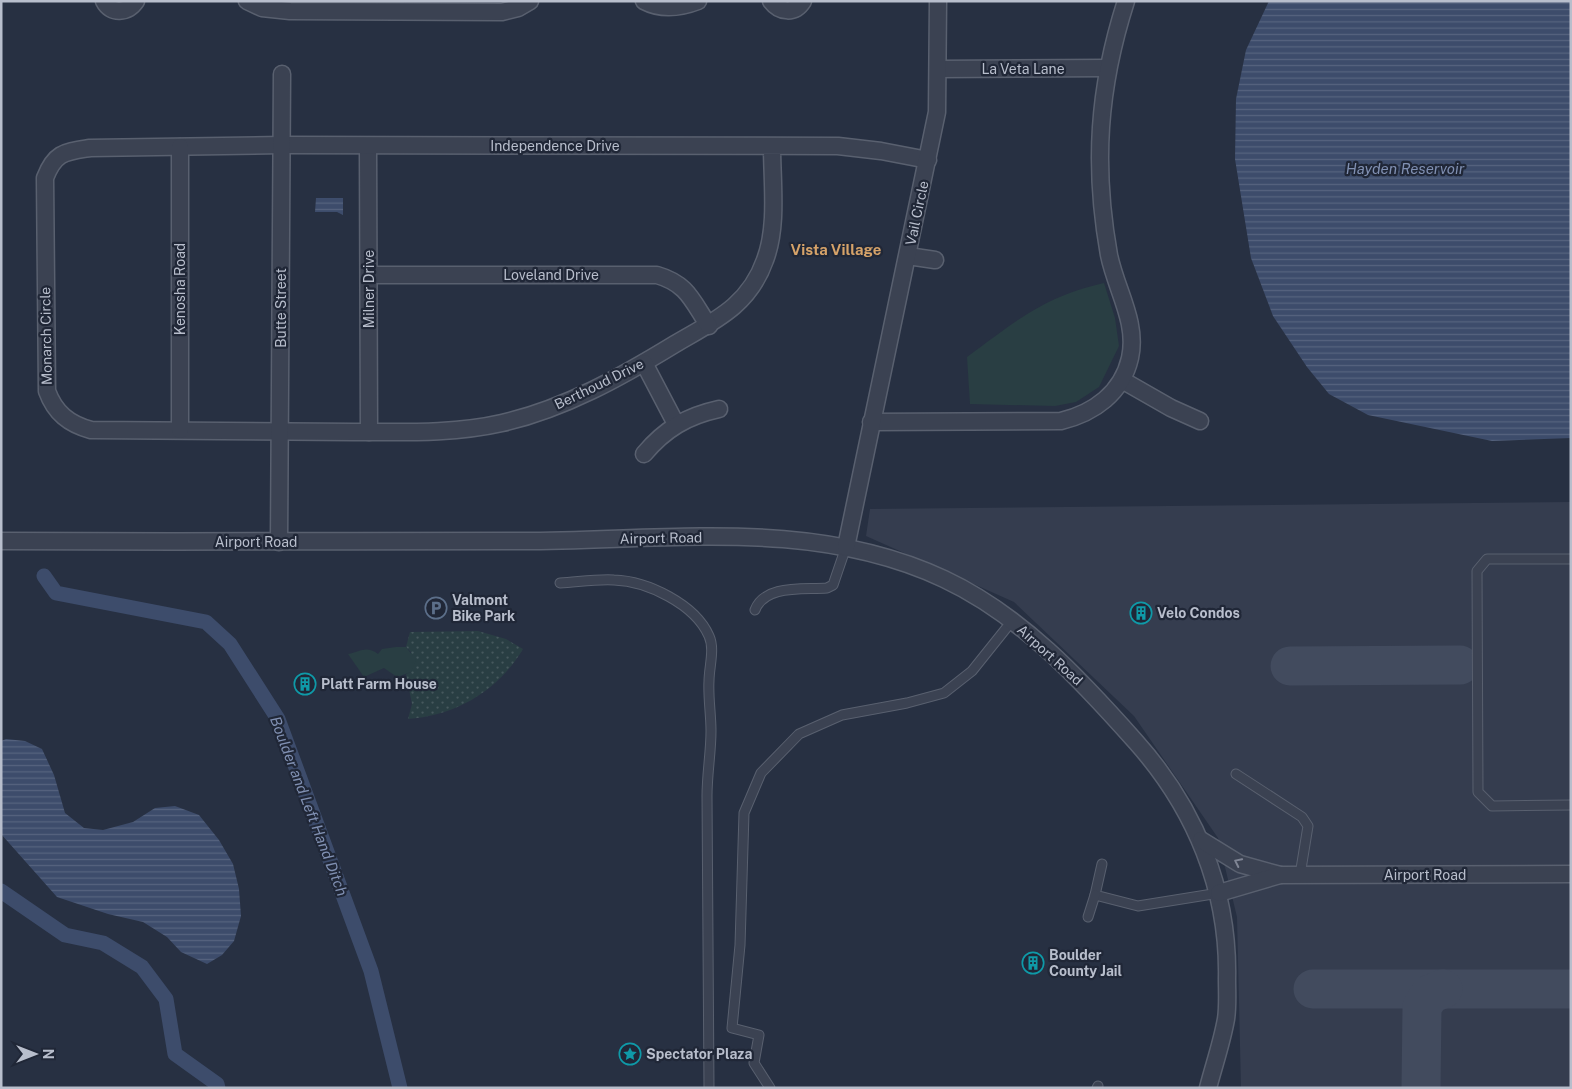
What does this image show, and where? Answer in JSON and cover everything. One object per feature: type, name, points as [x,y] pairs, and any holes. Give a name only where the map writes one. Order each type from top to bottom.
[{"type":"street","points":[[104,1],[110,9],[121,11],[132,7],[136,1]]},
{"type":"street","points":[[247,1],[262,8],[290,11],[502,12],[518,8],[530,1]]},
{"type":"street","points":[[644,1],[666,8],[684,6],[698,1]]},
{"type":"street","points":[[771,1],[779,9],[785,11],[797,8],[803,1]]},
{"type":"street","name":"Vail Circle","points":[[846,547],[937,112],[938,1]]},
{"type":"street","points":[[872,422],[1061,421],[1080,416],[1098,407],[1112,394],[1122,380],[1130,360],[1132,334],[1110,258],[1100,198],[1099,138],[1108,68],[1115,34],[1126,1]]},
{"type":"street","name":"La Veta Lane","points":[[938,69],[1108,68]]},
{"type":"street","name":"Butte Street","points":[[279,542],[282,74]]},
{"type":"street","name":"Independence Drive","points":[[180,147],[282,145],[838,146],[881,151],[928,160]]},
{"type":"street","name":"Milner Drive","points":[[368,146],[369,432]]},
{"type":"street","name":"Berthoud Drive","points":[[280,432],[432,431],[501,423],[542,412],[586,394],[709,326],[742,300],[756,281],[766,259],[772,228],[772,146]]},
{"type":"street","name":"Kenosha Road","points":[[180,147],[180,430]]},
{"type":"street","name":"Monarch Circle","points":[[180,147],[90,148],[66,151],[50,166],[45,178],[45,376],[50,401],[63,418],[76,426],[91,430],[280,432]]},
{"type":"street","points":[[908,256],[935,260]]},
{"type":"street","name":"Loveland Drive","points":[[369,275],[657,275],[674,280],[684,288],[709,326]]},
{"type":"street","points":[[644,363],[676,424]]},
{"type":"street","points":[[1122,380],[1171,408],[1200,421]]},
{"type":"street","points":[[644,454],[658,437],[676,424],[696,414],[719,409]]},
{"type":"street","name":"Airport Road","points":[[1,541],[561,541],[732,537],[784,538],[846,547],[893,559],[944,579],[1012,621],[1064,666],[1145,752],[1169,784],[1201,840],[1219,893],[1280,875]]},
{"type":"street","name":"Airport Road","points":[[1201,840],[1240,864],[1280,875],[1571,874]]},
{"type":"street","points":[[1208,1088],[1226,1016],[1227,941],[1219,893]]},
{"type":"lane","points":[[755,610],[765,596],[777,592],[827,588],[833,585],[846,547]]},
{"type":"lane","points":[[1571,558],[1487,559],[1477,571],[1478,792],[1492,806],[1571,805]]},
{"type":"lane","points":[[560,583],[615,580],[646,587],[680,602],[699,619],[710,637],[711,662],[708,682],[711,734],[707,788],[709,1088]]},
{"type":"lane","points":[[770,1088],[754,1063],[759,1035],[732,1028],[740,945],[744,813],[761,773],[799,734],[842,716],[907,703],[944,693],[972,672],[1012,621]]},
{"type":"lane","points":[[1236,774],[1302,817],[1308,826],[1300,875]]},
{"type":"lane","points":[[1088,917],[1102,864]]},
{"type":"lane","points":[[1095,895],[1138,906],[1219,893]]},
{"type":"shaded area","points":[[1571,502],[1571,1088],[1241,1088],[1237,917],[1218,838],[1134,716],[1014,602],[866,536],[870,509]]},
{"type":"green space","points":[[1104,283],[1115,318],[1119,346],[1099,387],[1076,402],[1055,406],[970,404],[967,357],[1016,321],[1047,303],[1064,295]]},
{"type":"green space","points":[[478,631],[506,639],[523,649],[502,677],[474,698],[443,713],[408,719],[412,704],[406,674],[411,672],[411,652],[406,647],[410,632]]},
{"type":"green space","points":[[406,647],[416,660],[411,672],[397,677],[384,668],[364,677],[348,654],[370,650],[378,654],[382,649]]},
{"type":"water","name":"Hayden Reservoir","points":[[1269,1],[1571,1],[1571,438],[1492,441],[1368,415],[1329,394],[1307,367],[1273,316],[1251,258],[1235,159],[1236,99],[1246,50]]},
{"type":"water","points":[[316,198],[343,198],[343,215],[337,212],[315,212]]},
{"type":"water","points":[[6,739],[25,741],[42,749],[54,775],[65,813],[84,828],[103,830],[133,822],[155,808],[175,806],[199,815],[219,840],[233,864],[239,889],[241,916],[234,941],[222,955],[207,964],[181,952],[167,937],[143,922],[108,914],[57,897],[1,834],[1,741]]},
{"type":"waterway","name":"Boulder and Left Hand Ditch","points":[[44,576],[56,593],[206,622],[230,644],[278,719],[371,971],[400,1088]]},
{"type":"waterway","points":[[1,891],[65,935],[103,943],[142,967],[166,999],[175,1054],[217,1084],[218,1088]]},
{"type":"taxiway","points":[[1290,666],[1460,665]]},
{"type":"taxiway","points":[[1313,989],[1571,989]]},
{"type":"taxiway","points":[[1421,1088],[1422,1007],[1430,994],[1443,989]]},
{"type":"place","name":"Valmont Bike Park","points":[[436,608]]},
{"type":"place","name":"Velo Condos","points":[[1141,613]]},
{"type":"place","name":"Platt Farm House","points":[[305,684]]},
{"type":"place","name":"Boulder County Jail","points":[[1033,963]]},
{"type":"place","name":"Spectator Plaza","points":[[630,1054]]},
{"type":"district","name":"Vista Village","points":[[836,249]]}]
